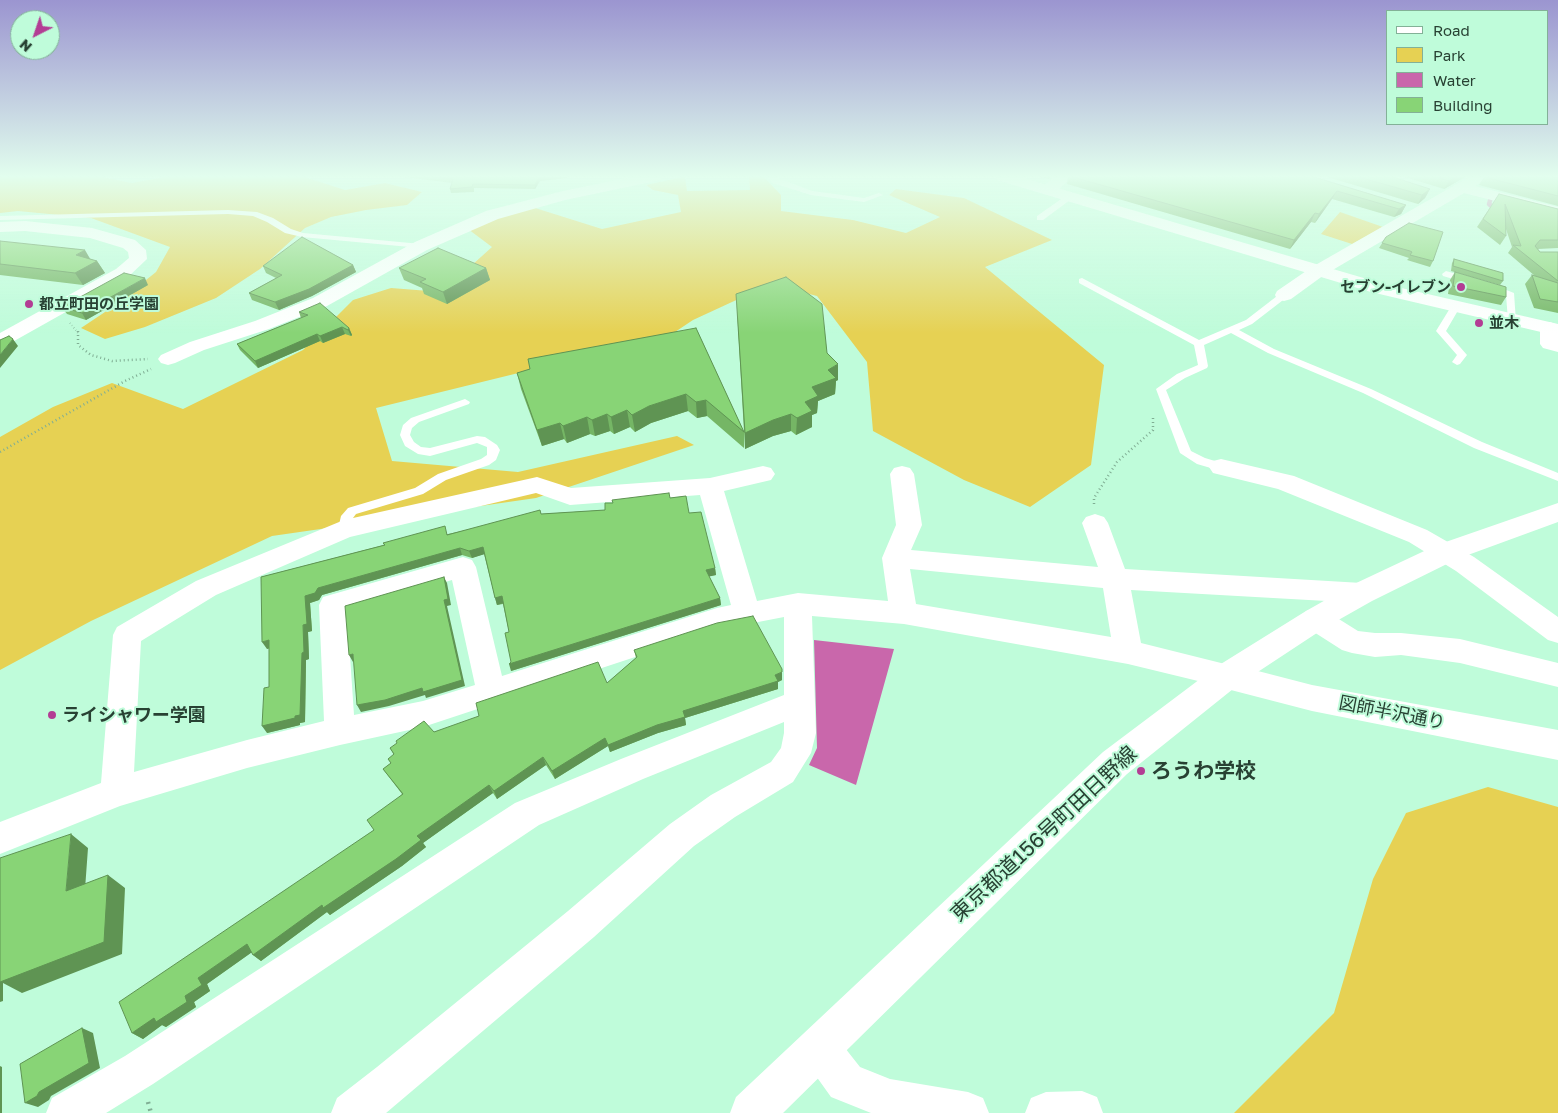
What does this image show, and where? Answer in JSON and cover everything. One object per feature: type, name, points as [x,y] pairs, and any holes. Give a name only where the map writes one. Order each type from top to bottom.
[{"type":"main road","points":[[1177,229],[1318,271],[1455,308],[1512,320],[1555,335]]},
{"type":"main road","name":"東京都道156号町田日野線","points":[[752,1113],[1115,763],[1227,676],[1316,619],[1362,593],[1447,552],[1558,512]]},
{"type":"main road","name":"図師半沢通り","points":[[1227,676],[1312,698],[1558,745]]},
{"type":"street","points":[[0,340],[122,273],[138,259],[137,250],[129,244],[92,234],[49,229]]},
{"type":"street","points":[[168,358],[197,346],[277,320],[320,302],[421,246],[460,229]]},
{"type":"street","points":[[1284,295],[1318,271],[1389,229]]},
{"type":"street","points":[[1220,467],[1285,482],[1418,536],[1447,552],[1558,632]]},
{"type":"street","points":[[116,792],[127,636],[206,588],[344,529],[537,485],[570,497],[710,486],[763,474]]},
{"type":"street","points":[[902,474],[909,525],[895,558],[904,613]]},
{"type":"street","points":[[710,486],[748,612]]},
{"type":"street","points":[[1095,523],[1115,579],[1128,652]]},
{"type":"street","points":[[895,558],[1115,579],[1362,593]]},
{"type":"street","points":[[340,730],[333,605],[463,567],[492,691]]},
{"type":"street","points":[[352,1113],[392,1082],[581,924],[682,835],[723,806],[782,772],[795,754],[800,732],[798,604]]},
{"type":"street","points":[[0,838],[116,792],[247,754],[340,730],[423,714],[717,619],[798,604],[904,613],[1128,652],[1227,676]]},
{"type":"street","points":[[1316,619],[1352,642],[1375,645],[1401,644],[1460,651],[1558,676]]},
{"type":"street","points":[[67,1113],[148,1065],[526,814],[623,772],[799,703]]},
{"type":"street","points":[[820,1048],[846,1082],[890,1100],[968,1113]]},
{"type":"lane","points":[[285,229],[302,234],[421,246]]},
{"type":"lane","points":[[1446,274],[1510,293],[1512,320]]},
{"type":"lane","points":[[1082,281],[1199,344]]},
{"type":"lane","points":[[1199,344],[1249,322],[1284,295]]},
{"type":"lane","points":[[1455,308],[1441,331],[1462,355],[1457,362]]},
{"type":"lane","points":[[1232,330],[1271,351],[1368,391],[1456,435],[1558,477]]},
{"type":"lane","points":[[1199,344],[1203,366],[1181,376],[1161,389],[1186,453],[1200,461],[1220,467]]},
{"type":"lane","points":[[344,529],[347,516],[352,510],[419,491],[442,477],[485,462],[492,457],[494,450],[492,445],[485,440],[477,439],[430,452],[418,450],[409,444],[405,435],[407,427],[415,420],[465,402]]},
{"type":"path","points":[[68,320],[78,331],[78,344],[91,355],[112,361],[168,358]]},
{"type":"path","points":[[0,452],[168,358]]},
{"type":"path","points":[[1095,523],[1094,498],[1117,462],[1153,430],[1153,395],[1161,389]]},
{"type":"path","points":[[148,1102],[151,1113]]},
{"type":"green space","points":[[121,229],[304,229],[260,269],[216,298],[145,327],[105,339],[81,328],[111,308],[156,272],[170,247]]},
{"type":"green space","points":[[468,229],[889,229],[906,233],[915,229],[1029,229],[1052,240],[985,267],[1104,365],[1091,465],[1030,507],[964,480],[873,431],[867,362],[817,296],[771,284],[693,320],[669,336],[376,408],[392,461],[518,472],[677,436],[694,445],[536,498],[272,536],[91,621],[0,670],[0,437],[53,407],[112,383],[183,409],[303,350],[353,300],[391,288],[442,292],[492,247]]},
{"type":"green space","points":[[1325,229],[1379,229],[1352,244],[1321,234]]},
{"type":"green space","points":[[1488,787],[1558,807],[1558,1113],[1234,1113],[1334,1013],[1373,879],[1406,813]]},
{"type":"water","points":[[814,640],[894,649],[856,785],[809,765],[817,748]]},
{"type":"building","points":[[1255,229],[1303,229],[1294,240]]},
{"type":"building","points":[[1399,229],[1431,229],[1443,232],[1433,261],[1410,255],[1412,252],[1410,251],[1382,243],[1386,237]]},
{"type":"building","points":[[1496,229],[1506,229],[1506,236]]},
{"type":"building","points":[[1515,229],[1558,229],[1558,240],[1540,240],[1535,246],[1540,252],[1558,252],[1558,281],[1513,245],[1521,246]]},
{"type":"building","points":[[302,237],[353,265],[309,289],[275,302],[249,293],[282,275],[263,266]]},
{"type":"building","points":[[0,241],[85,250],[76,255],[97,261],[75,273],[0,264]]},
{"type":"building","points":[[438,248],[486,268],[443,292],[420,282],[426,279],[399,268]]},
{"type":"building","points":[[1454,259],[1503,273],[1503,281],[1453,266]]},
{"type":"building","points":[[1455,272],[1506,287],[1506,297],[1453,286]]},
{"type":"building","points":[[124,273],[145,278],[82,313],[62,307]]},
{"type":"building","points":[[1532,275],[1558,283],[1558,302],[1540,299]]},
{"type":"building","points":[[786,277],[822,304],[827,353],[838,364],[828,370],[836,378],[812,387],[818,396],[805,402],[812,411],[797,418],[791,414],[745,433],[736,294]]},
{"type":"building","points":[[320,303],[349,328],[348,330],[342,327],[320,336],[317,334],[255,361],[237,344],[308,315],[299,312]]},
{"type":"building","points":[[696,328],[744,432],[706,400],[696,402],[686,394],[649,406],[632,415],[627,410],[611,417],[607,414],[592,420],[587,417],[563,426],[560,423],[537,430],[517,373],[530,369],[528,359]]},
{"type":"building","points":[[9,336],[13,339],[0,355],[0,340]]},
{"type":"building","points":[[669,493],[670,498],[686,496],[689,513],[701,512],[715,568],[706,570],[720,598],[509,664],[511,662],[505,633],[509,632],[502,596],[495,598],[483,547],[469,551],[460,548],[318,588],[315,593],[305,596],[307,624],[303,625],[304,652],[302,653],[300,715],[262,726],[264,688],[269,687],[269,640],[262,642],[261,577],[385,545],[383,543],[445,526],[447,535],[540,510],[541,514],[605,510],[605,503],[613,503],[612,500]]},
{"type":"building","points":[[444,577],[448,599],[444,600],[462,680],[423,692],[422,688],[385,700],[357,705],[353,654],[349,655],[345,606]]},
{"type":"building","points":[[753,616],[782,669],[782,672],[775,675],[778,681],[683,711],[685,717],[657,725],[608,745],[605,738],[552,771],[543,757],[494,791],[489,785],[417,836],[421,840],[396,859],[323,908],[322,905],[253,955],[247,944],[198,978],[202,985],[185,996],[187,1002],[156,1022],[154,1018],[132,1033],[119,1002],[374,830],[367,820],[403,794],[383,769],[391,763],[388,759],[394,754],[390,748],[397,743],[396,741],[424,721],[434,732],[479,716],[476,703],[598,662],[607,683],[637,657],[634,650],[717,623]]},
{"type":"building","points":[[71,834],[66,891],[108,875],[104,942],[0,982],[0,858]]},
{"type":"building","points":[[82,1028],[89,1063],[39,1092],[37,1096],[25,1103],[20,1064]]},
{"type":"place","name":"セブン-イレブン","points":[[1461,287]]},
{"type":"place","name":"都立町田の丘学園","points":[[29,304]]},
{"type":"place","name":"並木","points":[[1479,323]]},
{"type":"place","name":"ライシャワー学園","points":[[52,715]]},
{"type":"place","name":"ろうわ学校","points":[[1141,771]]}]
